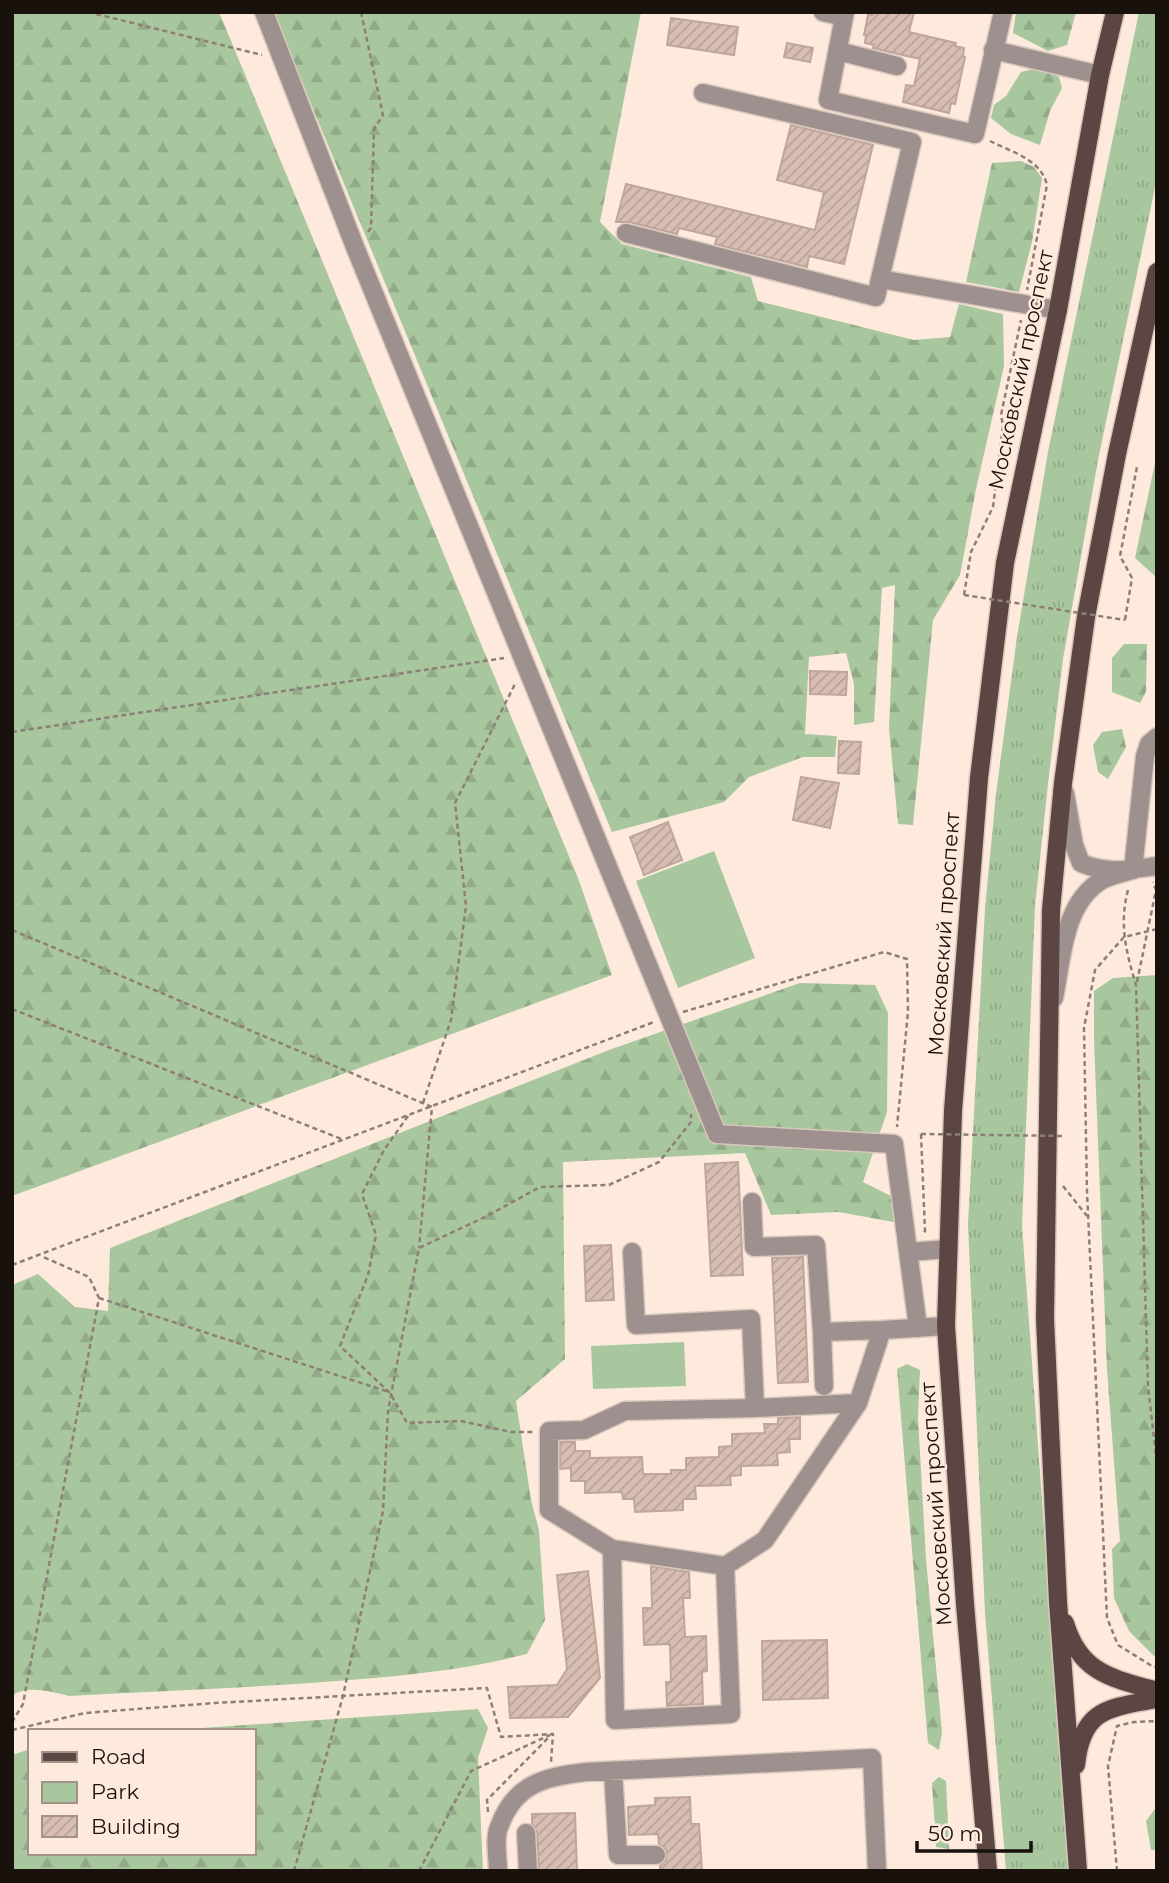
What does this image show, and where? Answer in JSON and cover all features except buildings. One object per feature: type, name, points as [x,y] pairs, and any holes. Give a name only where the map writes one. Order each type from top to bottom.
[{"type":"main road","name":"Московский проспект","points":[[988,1871],[965,1604],[946,1326],[953,1111],[979,778],[1005,563],[1058,310],[1100,75],[1115,12]]},
{"type":"main road","points":[[1078,1871],[1058,1602],[1045,1319],[1051,910],[1063,783],[1087,614],[1117,454],[1157,273]]},
{"type":"main road","points":[[1058,1602],[1069,1637],[1085,1662],[1112,1678],[1157,1691]]},
{"type":"main road","points":[[1072,1799],[1078,1751],[1087,1725],[1108,1708],[1157,1699]]},
{"type":"street","points":[[264,12],[355,247],[717,1134],[894,1144],[918,1328]]},
{"type":"street","points":[[823,12],[845,14],[828,100],[975,134],[1003,12]]},
{"type":"street","points":[[993,50],[1100,75]]},
{"type":"street","points":[[838,51],[897,66]]},
{"type":"street","points":[[626,233],[876,297],[912,142],[703,93]]},
{"type":"street","points":[[880,279],[1058,310]]},
{"type":"street","points":[[1146,868],[1145,756],[1149,744],[1157,737]]},
{"type":"street","points":[[1063,783],[1074,845],[1081,863],[1098,870],[1146,868]]},
{"type":"street","points":[[1049,1022],[1071,916],[1090,889],[1103,879],[1146,868]]},
{"type":"street","points":[[752,1202],[754,1247],[816,1245],[824,1386]]},
{"type":"street","points":[[909,1252],[948,1249]]},
{"type":"street","points":[[632,1252],[636,1325],[751,1319],[755,1408]]},
{"type":"street","points":[[822,1332],[946,1326]]},
{"type":"street","points":[[858,1403],[625,1410],[584,1430],[549,1431],[550,1510],[612,1549],[725,1566],[765,1540],[858,1403],[882,1330]]},
{"type":"street","points":[[612,1549],[615,1720],[731,1714],[725,1566]]},
{"type":"street","points":[[498,1871],[498,1829],[519,1793],[550,1777],[613,1771],[872,1758],[877,1871]]},
{"type":"street","points":[[613,1771],[618,1855],[656,1855]]},
{"type":"street","points":[[526,1833],[528,1871]]},
{"type":"path","points":[[88,12],[282,60]]},
{"type":"path","points":[[355,247],[372,228],[374,129],[383,115],[361,12]]},
{"type":"path","points":[[975,134],[1037,165],[1045,176],[1047,185],[1001,415],[1003,426],[993,507],[971,552],[964,595],[1125,620],[1132,578],[1120,556],[1137,467]]},
{"type":"path","points":[[12,732],[523,660]]},
{"type":"path","points":[[423,1103],[452,1020],[466,905],[455,803],[523,660]]},
{"type":"path","points":[[1136,985],[1156,890],[1146,868]]},
{"type":"path","points":[[1146,868],[1124,906],[1124,937],[1136,985],[1148,1386],[1157,1464]]},
{"type":"path","points":[[1157,929],[1124,937],[1095,970],[1084,1028],[1089,1218],[1107,1618],[1118,1645],[1157,1667]]},
{"type":"path","points":[[12,930],[432,1107]]},
{"type":"path","points":[[1149,930],[1157,934]]},
{"type":"path","points":[[12,1265],[668,1016],[884,952],[907,959],[908,1012],[900,1114],[894,1144]]},
{"type":"path","points":[[12,1009],[344,1140]]},
{"type":"path","points":[[294,1871],[343,1696],[383,1511],[390,1393],[419,1248],[432,1107]]},
{"type":"path","points":[[419,1248],[540,1187],[609,1185],[659,1162],[691,1122],[691,1111]]},
{"type":"path","points":[[408,1116],[384,1150],[362,1194],[376,1235],[368,1275],[340,1346],[390,1393],[407,1423],[461,1421],[511,1432],[549,1431]]},
{"type":"path","points":[[922,1185],[921,1134],[1064,1136]]},
{"type":"path","points":[[1063,1186],[1089,1218]]},
{"type":"path","points":[[12,1721],[23,1704],[99,1298],[89,1277],[41,1256]]},
{"type":"path","points":[[99,1298],[390,1393]]},
{"type":"path","points":[[12,1730],[85,1713],[487,1688],[500,1737],[553,1734]]},
{"type":"path","points":[[1117,1871],[1108,1766],[1117,1726],[1157,1721]]},
{"type":"path","points":[[550,1777],[553,1734]]},
{"type":"path","points":[[419,1871],[471,1771],[553,1734]]},
{"type":"green space","points":[[12,12],[219,12],[578,878],[612,975],[12,1196]]},
{"type":"green space","points":[[273,12],[641,12],[600,222],[622,244],[751,277],[758,301],[914,340],[950,337],[959,304],[1003,314],[1004,366],[960,575],[933,620],[913,825],[898,824],[889,728],[895,585],[882,588],[874,722],[854,725],[854,684],[846,653],[809,657],[805,734],[837,736],[835,757],[803,757],[749,777],[724,802],[612,832]]},
{"type":"green space","points":[[1016,12],[1076,12],[1067,45],[1048,51],[1013,33]]},
{"type":"green space","points":[[1139,12],[1157,12],[1157,178],[1098,460],[1063,659],[1035,906],[1022,1226],[1069,1871],[1006,1871],[985,1614],[968,1224],[985,908],[996,794],[1017,637],[1048,452]]},
{"type":"green space","points":[[1042,67],[1059,77],[1062,88],[1050,111],[1040,145],[1011,134],[991,118],[994,105],[1006,96],[1021,72]]},
{"type":"green space","points":[[1021,161],[1034,167],[1042,178],[1032,242],[1019,292],[966,282],[992,163]]},
{"type":"green space","points":[[1157,453],[1157,575],[1156,577],[1135,558]]},
{"type":"green space","points":[[1124,644],[1147,644],[1146,692],[1140,703],[1112,692],[1112,658]]},
{"type":"green space","points":[[1122,729],[1126,747],[1108,779],[1098,772],[1093,745],[1102,732]]},
{"type":"green space","points":[[714,851],[755,958],[678,988],[636,881]]},
{"type":"green space","points":[[1157,975],[1157,1659],[1129,1631],[1114,1598],[1112,1549],[1120,1541],[1107,1370],[1094,991],[1113,978]]},
{"type":"green space","points":[[800,983],[875,985],[888,1013],[887,1112],[863,1182],[895,1198],[899,1223],[839,1212],[771,1215],[745,1153],[563,1162],[565,1359],[516,1401],[531,1500],[539,1530],[545,1620],[527,1654],[457,1668],[361,1679],[69,1696],[48,1691],[25,1690],[12,1696],[12,1285],[38,1274],[75,1307],[108,1311],[110,1248],[609,1050]]},
{"type":"green space","points":[[684,1342],[686,1386],[593,1389],[591,1346]]},
{"type":"green space","points":[[907,1364],[920,1370],[918,1417],[926,1559],[942,1732],[939,1750],[928,1743],[897,1369]]},
{"type":"green space","points":[[478,1709],[488,1728],[478,1758],[483,1871],[12,1871],[12,1755],[28,1750],[28,1855],[256,1855],[256,1729],[188,1729]]},
{"type":"green space","points":[[939,1777],[946,1781],[949,1849],[936,1847],[932,1783]]},
{"type":"green space","points":[[1157,1806],[1157,1850],[1151,1850],[1146,1821]]}]
